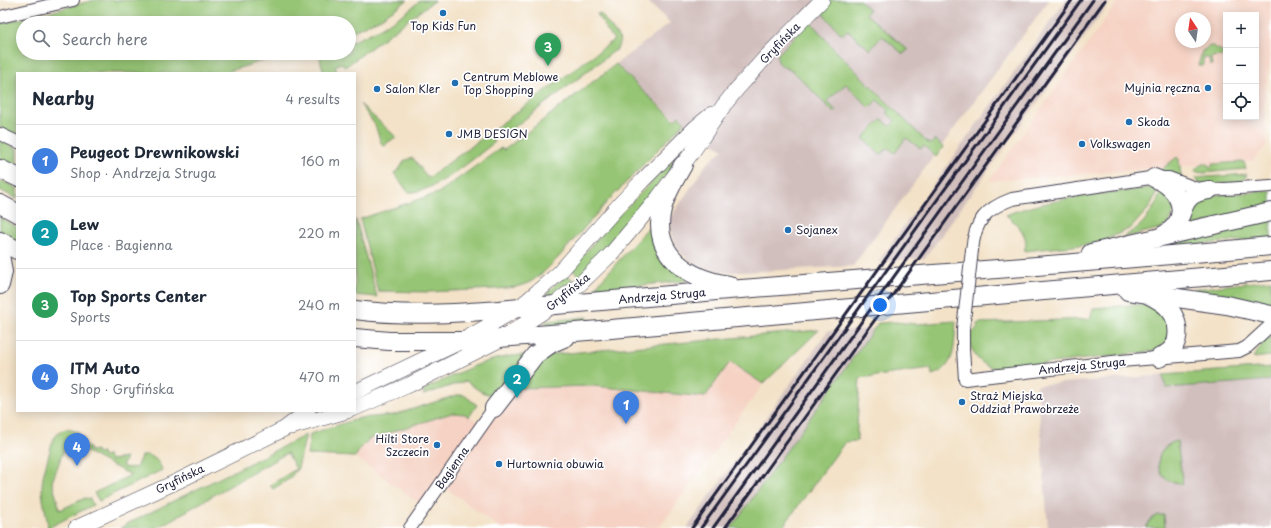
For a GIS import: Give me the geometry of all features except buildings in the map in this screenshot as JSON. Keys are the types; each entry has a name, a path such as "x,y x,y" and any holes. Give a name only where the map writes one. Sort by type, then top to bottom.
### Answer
{"main road":[{"path":"683,165 668,193 661,216 661,232 668,251 681,266 692,274 726,284 754,288"},
{"path":"0,169 16,177"},
{"path":"1154,178 1164,183 1172,190 1179,202 1181,214"},
{"path":"1154,239 1172,230 1179,222 1186,202 1191,196 1197,192 1208,190"},
{"path":"0,204 16,212"},
{"path":"1048,265 1119,246 1271,212"},
{"path":"0,241 16,249"},
{"name":"Andrzeja Struga","path":"356,310 383,313 436,314 517,309 754,288 1178,255 1271,246"},
{"path":"0,254 3,272 0,285"},
{"path":"356,340 462,341 583,332 1271,271"},
{"path":"1090,286 1228,305 1271,315"},
{"path":"1145,293 1160,300 1170,310 1176,320 1176,343 1168,353 1159,358"},
{"path":"494,408 537,353 548,345 562,338 583,332"}],"street":[{"path":"0,18 73,0"},
{"name":"Gryfińska","path":"356,408 409,385 503,338 552,306 581,283 610,254 658,198 683,165 724,105 764,59 822,0"},
{"name":"Gryfińska","path":"356,392 462,341 517,309 559,273 620,204 695,128 724,105"},
{"path":"0,134 16,142"},
{"name":"Andrzeja Struga","path":"1271,186 1208,190 1198,189 1169,178 1154,178 1024,196 996,205 989,210 980,221 974,233 963,329 965,379 1239,351 1247,347 1271,325"},
{"name":"Bagienna","path":"410,528 494,408"},
{"name":"Gryfińska","path":"284,429 307,412"},
{"name":"Gryfińska","path":"76,528 94,524 284,429 344,412"}],"shaded area":[{"path":"650,0 1049,0 853,266 723,272 697,266 684,256 673,240 670,231 670,218 706,165 723,149 675,118 645,93 616,64 670,23 648,2"},
{"path":"1066,0 1111,0 925,258 878,262"},
{"path":"1119,0 1271,0 1271,59 1266,83 1264,109 1267,145 1253,161 989,181"},
{"path":"874,329 731,528 687,528 828,331"},
{"path":"730,362 763,384 659,528 500,528 444,487 429,510 355,457 369,439 452,413 465,414 484,425 512,388 593,386"},
{"path":"1271,367 1271,528 1048,528 1037,385"}],"green space":[{"path":"94,0 408,0 381,18 356,30 356,16 33,16"},
{"path":"420,0 435,0 356,59 356,40 377,30 413,7"},
{"path":"830,0 860,0 869,10 866,14 908,50 903,54 882,36 870,50 847,30 842,35 821,11 821,8"},
{"path":"600,13 619,38 620,43 617,49 500,138 494,129 614,40 597,14"},
{"path":"16,20 16,60 265,60 226,72 16,72 16,136 0,128 0,24"},
{"path":"810,21 833,48 928,143 931,144 935,139 943,147 936,157 924,146 921,149 906,138 895,153 888,148 880,155 863,138 882,119 890,126 895,121 887,113 889,111 877,100 869,108 846,84 827,101 836,111 834,113 794,72 782,66 778,62 778,54"},
{"path":"1213,46 1223,52 1223,56 1211,57 1212,65 1210,65 1209,58 1203,58 1203,66 1198,66 1202,51"},
{"path":"320,60 354,60 345,67 342,63 336,65 336,72 324,72"},
{"path":"616,64 675,120 679,116 685,122 607,202 545,271 532,281 516,287 428,292 378,291 360,219 438,193 501,148 504,150"},
{"path":"360,104 396,137 384,147 381,143 375,125"},
{"path":"488,134 495,142 453,174 429,188 408,192 394,173 400,168 405,160 413,158 428,178"},
{"path":"0,140 16,148 16,167 0,159"},
{"path":"689,144 683,154 609,245 580,276 571,269 612,222"},
{"path":"1177,157 1179,159 1181,178 1162,172 1162,169"},
{"path":"1244,162 1246,169 1204,173 1195,172 1198,167 1204,164 1208,164 1209,168 1212,167 1212,164"},
{"path":"1247,174 1240,182 1206,185 1199,183 1195,178"},
{"path":"0,180 16,188 16,198 0,190"},
{"path":"1150,188 1156,190 1156,194 1149,208 1131,228 1101,242 1093,244 1024,251 1026,240 1024,235 1018,226 1006,215 1040,204"},
{"path":"1163,189 1174,210 1166,227 1118,239 1133,231 1143,223 1154,207"},
{"path":"1271,191 1271,207 1185,228 1186,214 1203,196"},
{"path":"0,218 16,226 16,244 0,235"},
{"path":"1271,219 1271,238 1179,246 1177,243 1177,242"},
{"path":"356,220 377,297 356,295"},
{"path":"655,225 693,280 596,290 598,284 646,230"},
{"path":"566,274 574,281 558,292 547,296 548,292"},
{"path":"1271,280 1271,306 1190,292 1194,289"},
{"path":"1152,304 1166,313 1171,335 1165,345 1155,351 1017,367 995,368 980,361 973,352 969,342 969,336 977,328 978,323 1090,319 1093,308"},
{"path":"588,317 589,322 547,325 545,323 547,321"},
{"path":"956,321 953,354 946,367 940,372 932,375 931,369 860,378 857,441 845,442 782,528 731,528 878,323 895,322 917,324"},
{"path":"819,330 763,384 730,362 705,397 593,386 520,388 546,355"},
{"path":"1271,336 1271,356 1253,358 1263,343"},
{"path":"523,355 530,356 498,394 493,395 485,393 466,381 423,395 425,389 472,367 497,359"},
{"path":"1271,367 1271,380 1166,388 1163,375"},
{"path":"457,395 464,395 477,405 469,417 465,414 452,413 369,439 355,457 307,455 310,434 360,418 394,415"},
{"path":"68,429 78,432 78,434 74,435 75,441 83,441 84,447 89,447 90,451 96,450 97,454 102,453 103,457 108,456 110,460 126,458 122,466 127,468 136,468 141,456 148,455 159,463 162,470 99,501 94,493 131,475 76,446 66,444 52,482 60,510 85,498 90,499 93,505 48,528 42,493 43,475 54,437 59,432"},
{"path":"306,435 298,468 289,479 273,489 270,485 296,469 287,453 157,528 121,528 125,525"},
{"path":"1177,441 1183,485 1167,480 1161,473 1158,461 1166,446"},
{"path":"1158,515 1164,515 1165,528 1146,528 1150,520"}],"railway":[{"path":"692,528 1072,0"},
{"path":"701,528 1081,0"},
{"path":"713,528 1093,0"},
{"path":"725,528 1105,0"}],"place":[{"name":"Top Kids Fun","path":"443,13"},
{"name":"Top Sports Center","path":"548,66"},
{"name":"Centrum Meblowe Top Shopping","path":"455,83"},
{"name":"Myjnia ręczna","path":"1208,88"},
{"name":"Salon Kler","path":"377,89"},
{"name":"Skoda","path":"1129,122"},
{"name":"JMB DESIGN","path":"449,134"},
{"name":"Volkswagen","path":"1082,144"},
{"name":"Sojanex","path":"788,230"},
{"name":"Lew","path":"517,398"},
{"name":"Straż Miejska Oddział Prawobrzeże","path":"962,402"},
{"name":"Peugeot Drewnikowski","path":"626,424"},
{"name":"Hilti Store Szczecin","path":"437,445"},
{"name":"Hurtownia obuwia","path":"499,464"},
{"name":"ITM Auto","path":"77,466"}]}
